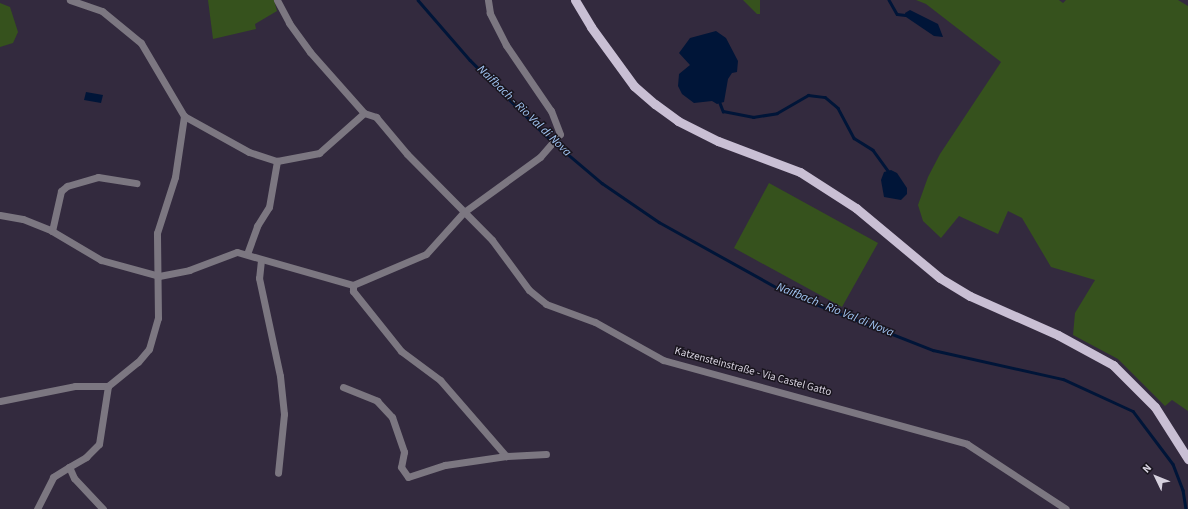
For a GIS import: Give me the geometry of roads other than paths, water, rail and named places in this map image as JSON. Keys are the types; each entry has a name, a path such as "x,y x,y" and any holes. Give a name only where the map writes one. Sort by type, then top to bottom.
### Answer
{"main road":[{"path":"575,0 591,27 634,86 678,120 718,141 800,172 827,188 952,285 970,296 1058,335 1113,365 1155,406 1188,459"}],"street":[{"path":"70,0 102,11 141,42 184,116 249,152 277,161 319,153 364,113"},
{"name":"Katzensteinstraße - Via Castel Gatto","path":"277,0 288,23 310,52 364,113 376,117 492,240 529,290 546,304 596,322 663,360 967,444 1066,509"},
{"path":"0,215 23,219 52,231 101,260 158,276 189,270 237,252 353,285 426,254 464,212 550,148 556,141 561,129 506,45 490,13 488,0"},
{"path":"0,401 75,386 108,386 138,362 149,349 158,318 157,233 175,177 184,116"},
{"path":"247,254 257,226 269,207 277,161"},
{"path":"52,231 61,191 67,186 98,177 137,183"},
{"path":"261,260 258,278 280,376 284,414 278,473"},
{"path":"353,285 353,291 401,351 440,380 506,456"},
{"path":"37,509 53,477 86,457 99,444 108,386"},
{"path":"343,387 377,401 392,417 404,452 402,466 408,477 445,465 506,456 546,454"},
{"path":"69,467 74,478 103,509"}],"water":[{"path":"910,10 938,24 943,37 934,36 906,17 905,13"},
{"path":"716,31 726,38 738,61 737,72 732,73 728,79 724,102 717,104 712,101 694,103 682,94 678,86 679,74 690,65 679,53 690,38"},
{"path":"86,92 103,95 101,103 84,100"},
{"path":"891,170 897,173 907,188 907,194 901,200 884,197 881,180 884,172"}],"waterway":[{"name":"Naifbach - Rio Val di Nova","path":"418,0 470,60 544,134 602,183 659,222 783,291 933,350 1063,379 1133,411 1173,464 1183,490 1186,509"},
{"path":"889,0 897,14 905,15"},
{"path":"720,103 723,111 753,117 777,113 808,95 825,97 838,108 854,138 873,150 888,171"}]}
